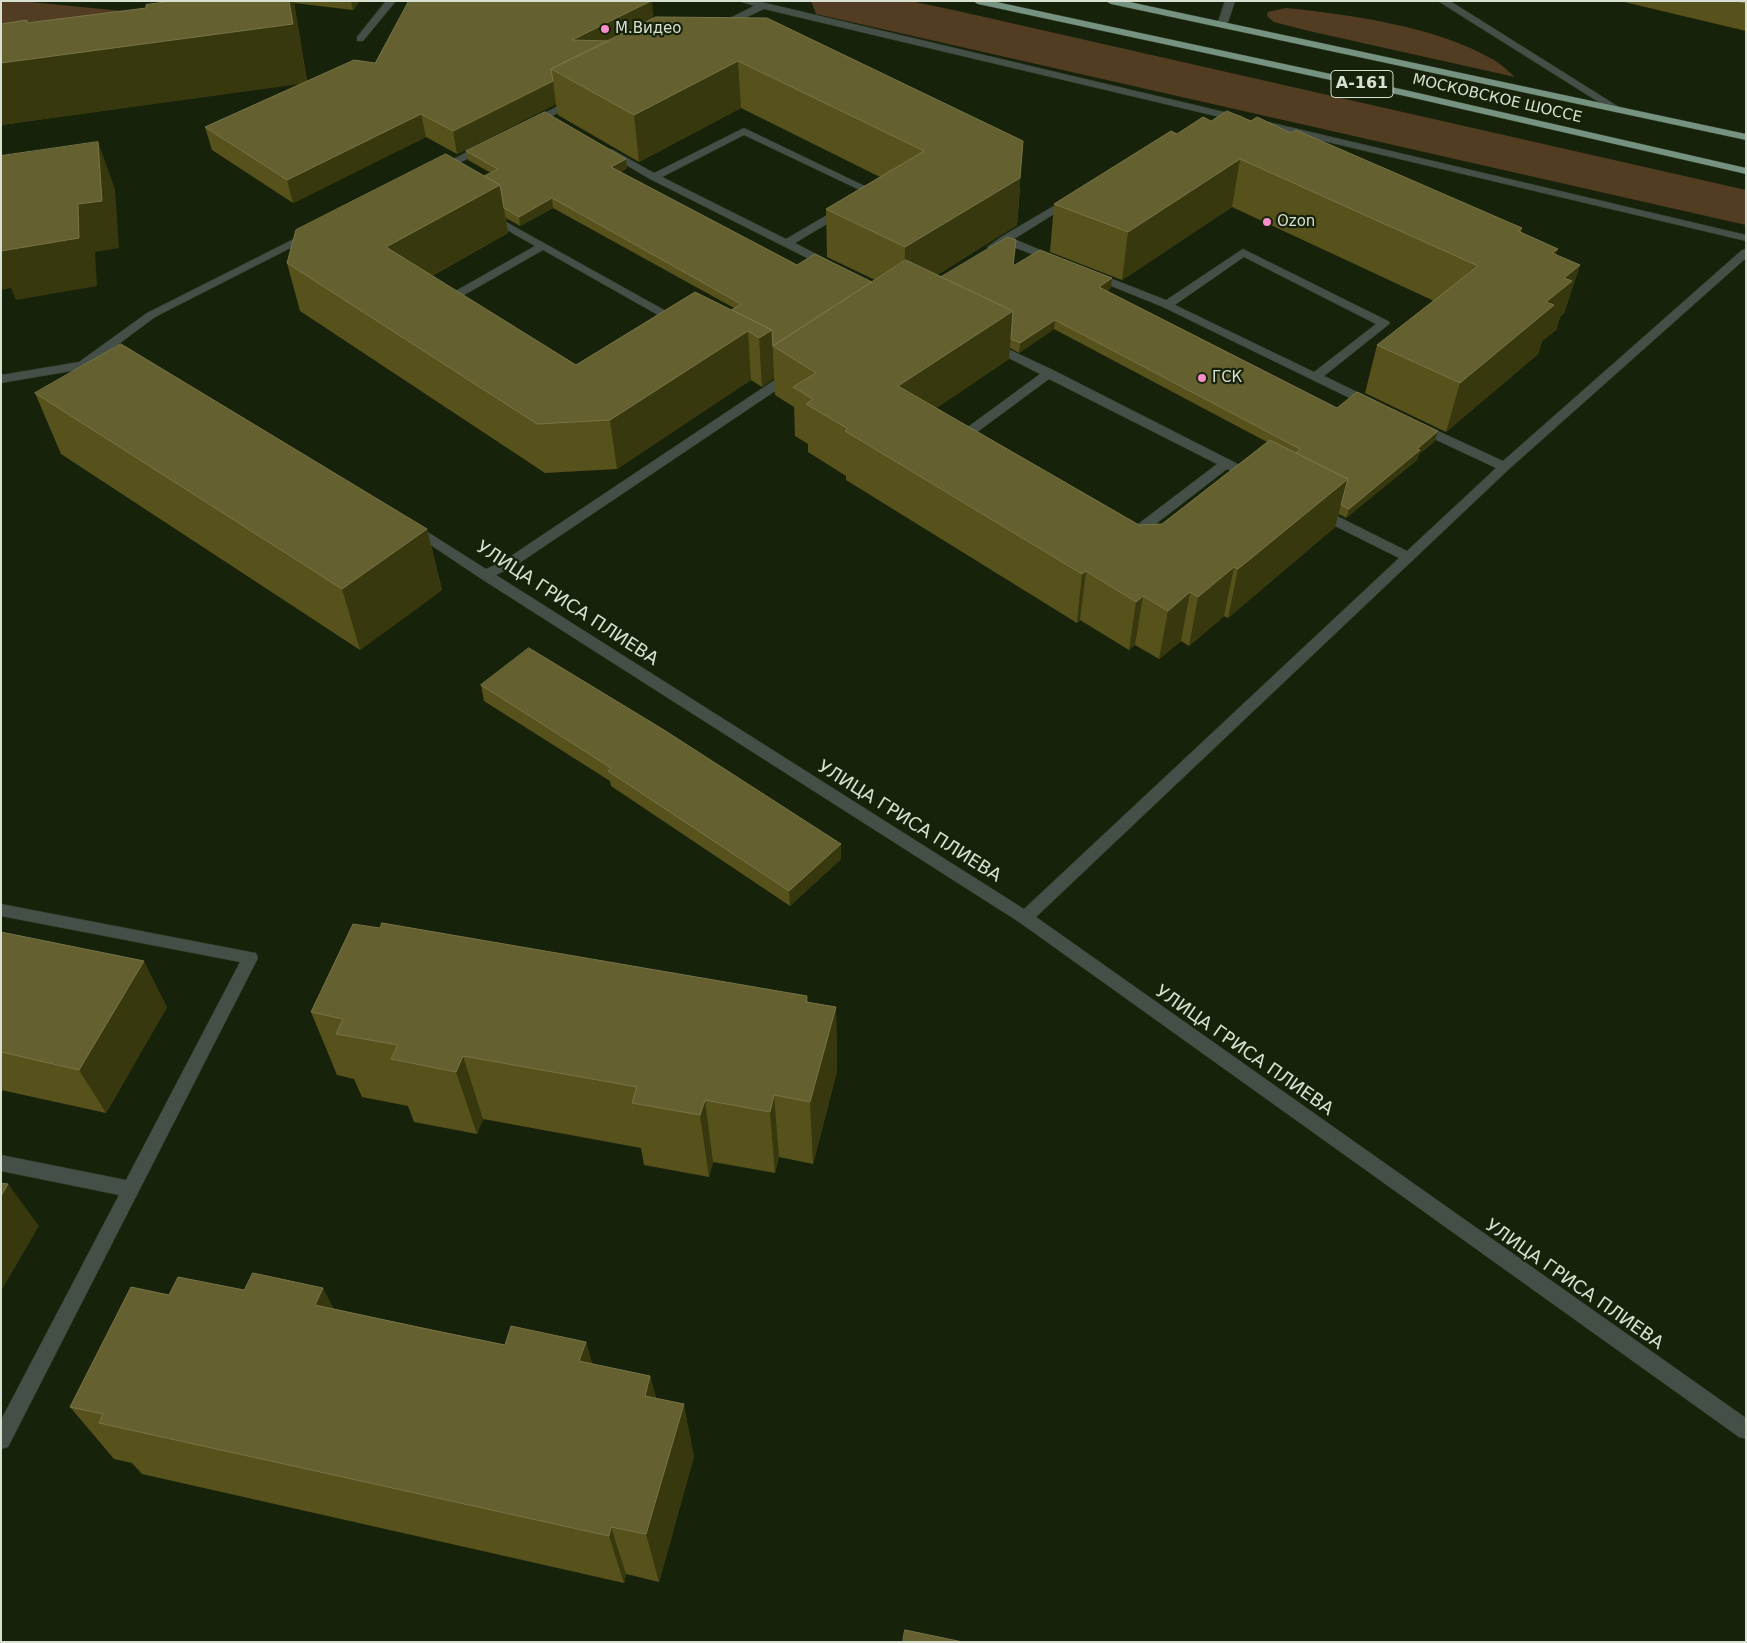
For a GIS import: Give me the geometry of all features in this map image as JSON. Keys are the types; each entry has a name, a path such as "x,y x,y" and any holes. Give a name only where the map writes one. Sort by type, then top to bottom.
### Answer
{"highway":[{"name":"МОСКОВСКОЕ ШОССЕ","path":"978,1 1405,93 1746,171"},
{"name":"МОСКОВСКОЕ ШОССЕ","path":"1111,1 1746,137"}],"street":[{"path":"360,39 391,1"},
{"path":"744,1 1746,238"},
{"path":"1222,26 1230,1"},
{"path":"1442,1 1617,109"},
{"path":"710,32 762,6"},
{"path":"520,128 550,117 589,93"},
{"path":"1197,122 1213,112"},
{"path":"654,177 744,131 872,192 786,244"},
{"path":"431,173 493,142"},
{"path":"596,144 654,177 837,269"},
{"path":"980,255 1080,194"},
{"path":"483,212 544,246 668,322 690,328"},
{"path":"83,365 151,315 318,231"},
{"path":"1005,239 1068,265"},
{"path":"466,310 449,299 544,246"},
{"path":"1167,305 1243,252 1384,323 1315,377"},
{"path":"1025,918 1504,467 1746,252"},
{"path":"1086,272 1167,305 1387,412"},
{"path":"981,340 1260,481"},
{"path":"1,379 83,365 120,364"},
{"path":"485,575 510,563 782,375 803,367"},
{"path":"959,451 950,446 1049,373"},
{"path":"1405,420 1504,467"},
{"path":"1114,538 1123,543 1226,463"},
{"path":"1312,508 1408,557"},
{"name":"УЛИЦА ГРИСА ПЛИЕВА","path":"402,522 1025,918 1746,1430"},
{"path":"1,910 250,958 1,1440"},
{"path":"1,1163 130,1189"}],"shaded area":[{"path":"1,1 20,1 184,17 1,57"},
{"path":"811,1 910,1 1746,190 1746,225 816,14"},
{"path":"1286,8 1338,14 1420,30 1471,48 1497,62 1515,77 1309,31 1274,22 1267,16 1268,12"}],"building":[{"path":"172,1 289,1 293,24 1,63 1,24 27,20 27,23 146,8 146,5"},
{"path":"409,1 651,1 572,40 609,41 551,69 553,81 453,131 421,114 287,180 205,127 354,60 375,63"},
{"path":"656,17 767,18 1023,141 1020,178 905,247 826,209 924,151 738,61 634,115 551,69"},
{"path":"1227,111 1251,121 1257,117 1291,133 1296,130 1522,228 1518,231 1558,249 1552,253 1580,265 1564,278 1572,281 1546,302 1554,305 1460,383 1377,345 1478,266 1240,159 1128,232 1054,204 1171,131 1177,134 1203,117 1211,121"},
{"path":"545,112 626,159 611,167 797,265 815,254 872,282 773,346 772,330 732,310 741,304 552,198 519,217 504,208 500,185 484,176 498,169 466,151"},
{"path":"98,142 102,201 78,204 79,238 1,251 1,156"},
{"path":"446,154 500,185 386,247 576,365 695,292 772,330 759,338 748,331 610,420 537,424 287,263 296,230"},
{"name":"ГСК","path":"1008,237 1016,240 1013,266 1040,250 1112,278 1099,287 1337,408 1357,392 1438,431 1417,449 1420,450 1349,509 1341,505 1348,479 1296,453 1300,449 1055,320 1020,343 1011,339 1013,311 941,277"},
{"path":"906,260 1013,311 898,386 1139,525 1162,524 1270,440 1348,479 1238,569 1234,567 1198,597 1190,592 1168,611 1143,596 1136,602 1086,571 1082,574 845,431 848,429 806,404 813,399 793,387 816,373 773,346"},
{"path":"121,344 427,529 342,589 35,393"},
{"path":"529,648 664,730 841,844 789,891 608,771 611,768 481,685"},
{"path":"382,923 807,996 806,1002 836,1007 810,1102 774,1095 770,1112 705,1100 700,1115 632,1103 637,1087 463,1056 456,1072 391,1059 398,1045 336,1034 343,1019 311,1012 353,924 380,928"},
{"path":"1,932 144,961 79,1070 1,1052"},
{"path":"1,1183 8,1184 1,1196"},
{"path":"253,1273 323,1288 315,1305 422,1328 505,1345 511,1326 586,1342 579,1361 650,1376 645,1396 684,1404 646,1534 611,1527 609,1536 99,1423 103,1414 70,1407 131,1287 169,1295 178,1277 244,1290"},
{"path":"905,1630 963,1642 903,1642"}],"place":[{"name":"М.Видео","path":"605,29"},
{"name":"Ozon","path":"1267,222"},
{"name":"ГСК","path":"1202,378"}]}
